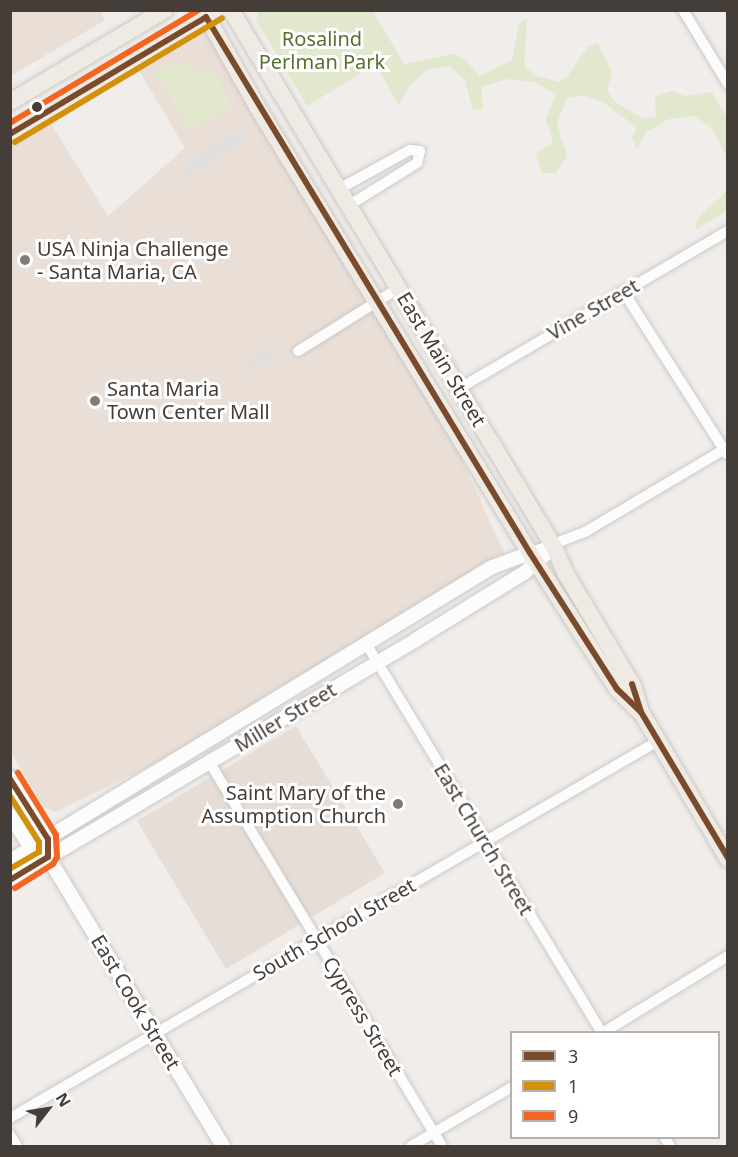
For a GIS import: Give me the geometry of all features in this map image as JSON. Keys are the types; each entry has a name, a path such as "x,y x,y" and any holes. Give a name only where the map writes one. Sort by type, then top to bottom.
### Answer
{"main road":[{"path":"10,102 165,10"},
{"name":"East Main Street","path":"231,10 554,547 566,574 633,686 641,712 728,859"},
{"path":"10,134 208,13"},
{"name":"East Main Street","path":"208,13 377,302 534,557 617,689 641,712"}],"street":[{"path":"682,10 728,84"},
{"path":"339,189 410,150 420,152 417,164 348,206"},
{"name":"Vine Street","path":"460,388 728,231"},
{"path":"298,351 399,288"},
{"path":"554,547 632,506 726,450 623,291"},
{"name":"Miller Street","path":"10,880 377,662 534,557 554,547"},
{"name":"Miller Street","path":"10,861 492,567 534,557"},
{"name":"East Church Street","path":"367,645 602,1031"},
{"name":"South School Street","path":"10,1118 658,741"},
{"name":"Cypress Street","path":"210,763 442,1146"},
{"path":"10,778 48,839 48,857 32,849 10,815"},
{"name":"East Cook Street","path":"48,857 224,1146"},
{"path":"605,1031 728,956"},
{"path":"411,1146 510,1088"},
{"path":"10,1136 17,1146"}],"shaded area":[{"path":"10,11 100,11 105,20 11,76"},
{"path":"204,21 437,404 505,555 182,750 56,812 43,807 11,752 10,143 47,117 108,216 185,148 134,62"},
{"path":"244,128 250,138 164,192 192,157 225,135"},
{"path":"271,346 276,355 250,371 245,362"},
{"path":"296,726 385,873 226,969 137,821"}],"green space":[{"name":"Rosalind Perlman Park","path":"259,10 373,11 404,64 454,54 466,60 479,76 512,60 519,22 527,19 524,66 536,76 559,82 567,77 589,45 598,44 612,73 607,91 614,101 642,118 656,117 655,97 664,93 672,91 685,96 712,92 727,118 727,157 712,128 694,116 669,119 646,132 637,148 632,138 637,127 601,101 582,95 567,98 557,123 567,156 556,173 542,173 536,154 553,143 546,119 556,94 534,82 508,79 481,87 483,109 473,110 465,80 450,66 427,70 409,86 399,106 376,64 307,106 256,20"},
{"path":"178,64 190,66 195,74 215,70 230,107 190,130 154,70"},
{"path":"727,191 727,210 695,230 698,218"}],"transit line":[{"name":"9","path":"10,123 199,10"},
{"name":"3","path":"10,134 206,17 530,553 617,689 641,712"},
{"name":"1","path":"15,142 222,18"},
{"name":"3","path":"632,684 641,712 728,858"},
{"name":"9","path":"15,888 53,864 57,857 56,835 18,773"},
{"name":"3","path":"10,779 48,839 48,857 10,880"},
{"name":"1","path":"10,796 39,842 39,852 10,869"}],"place":[{"name":"USA Ninja Challenge - Santa Maria, CA","path":"25,260"},
{"name":"Santa Maria Town Center Mall","path":"95,401"},
{"name":"Saint Mary of the Assumption Church","path":"398,804"}]}
